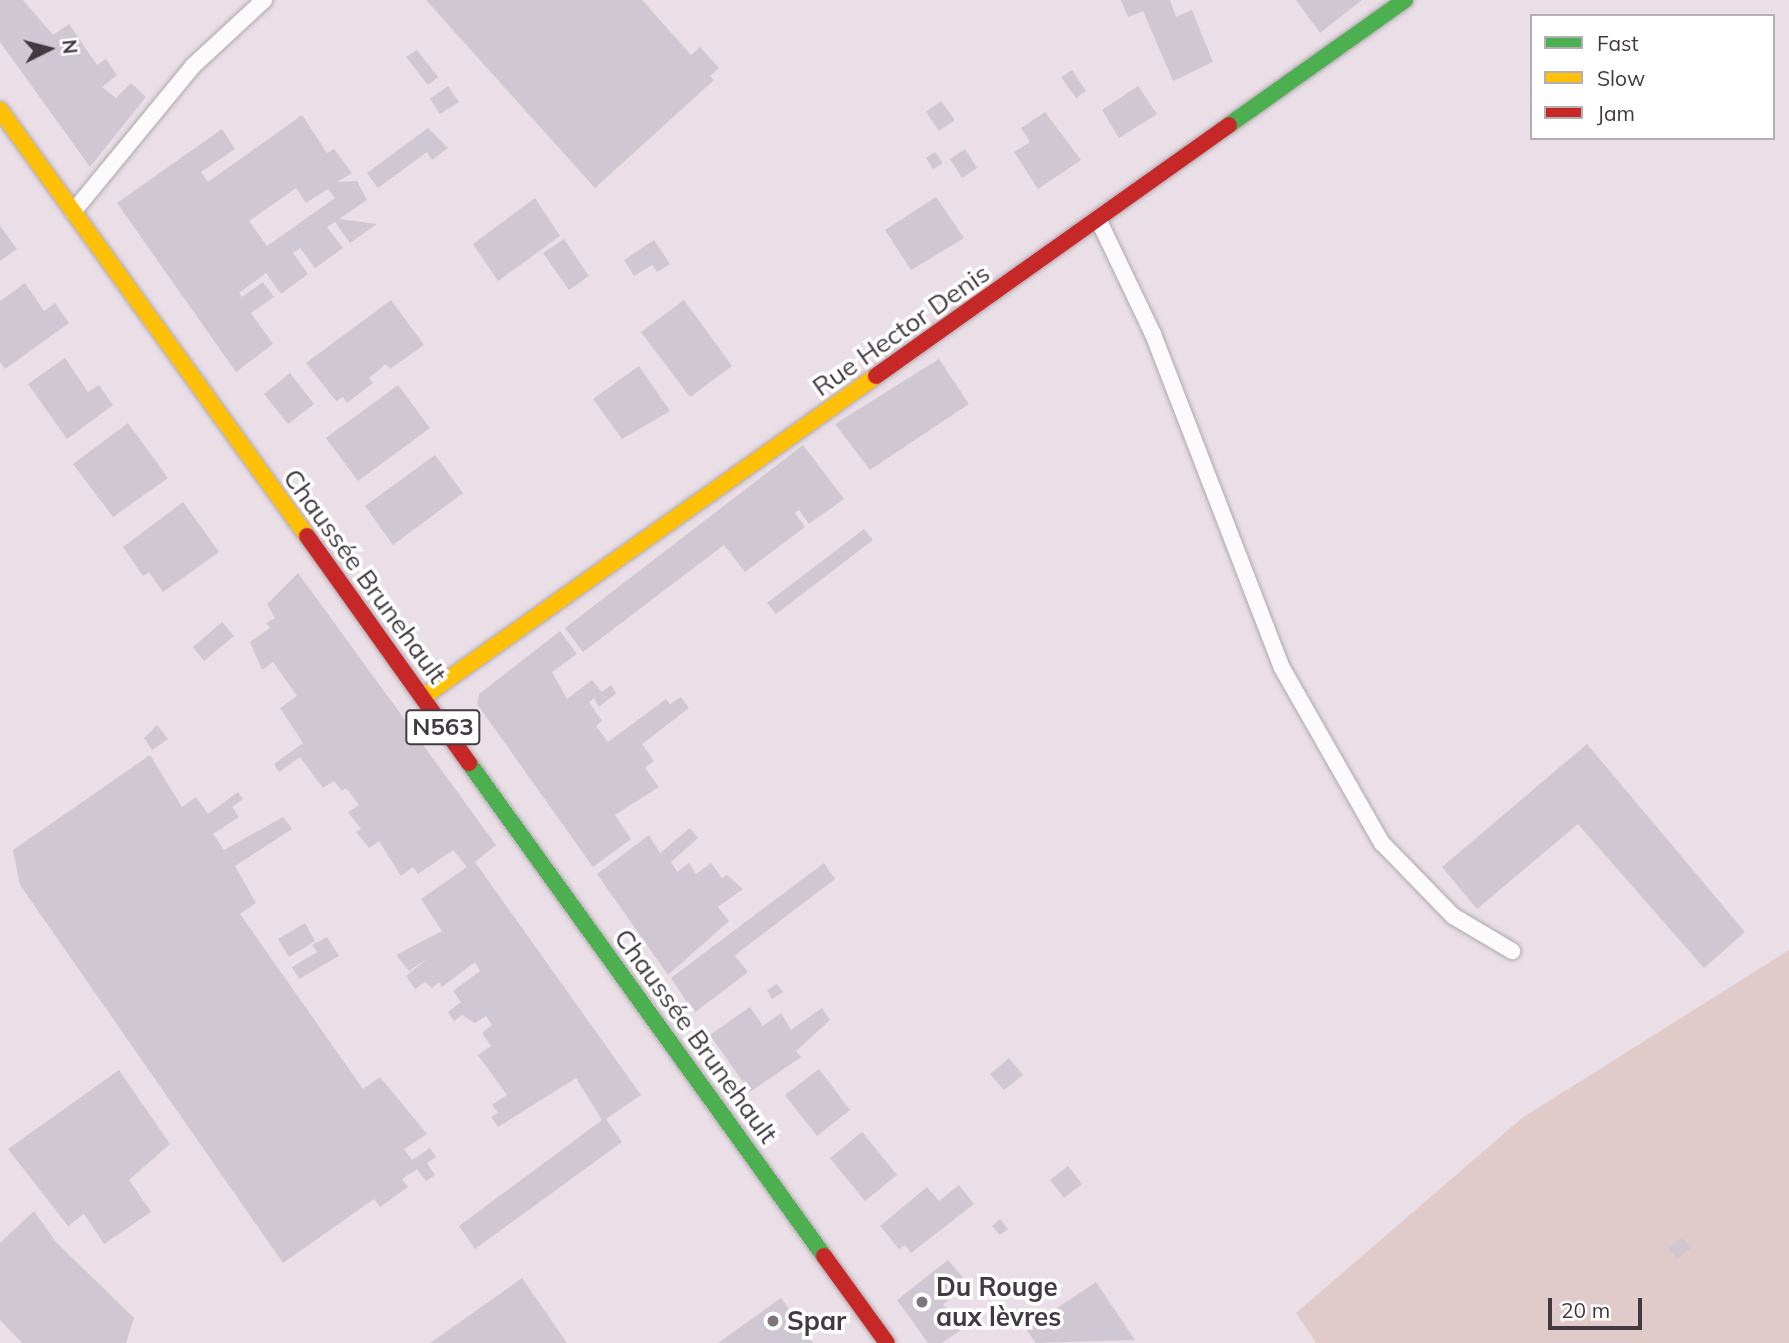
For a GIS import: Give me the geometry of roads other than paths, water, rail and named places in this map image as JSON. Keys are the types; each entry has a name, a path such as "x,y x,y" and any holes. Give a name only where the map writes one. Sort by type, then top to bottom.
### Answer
{"main road":[{"name":"Rue Hector Denis","path":"422,697 1099,221 1405,0"},
{"name":"Chaussée Brunehault","path":"0,110 887,1343"}],"lane":[{"path":"73,212 194,66 264,0"},
{"path":"1099,221 1153,334 1282,668 1382,843 1453,916 1512,951"}],"place":[{"name":"Du Rouge aux lèvres","path":"922,1302"},
{"name":"Spar","path":"773,1321"}]}
